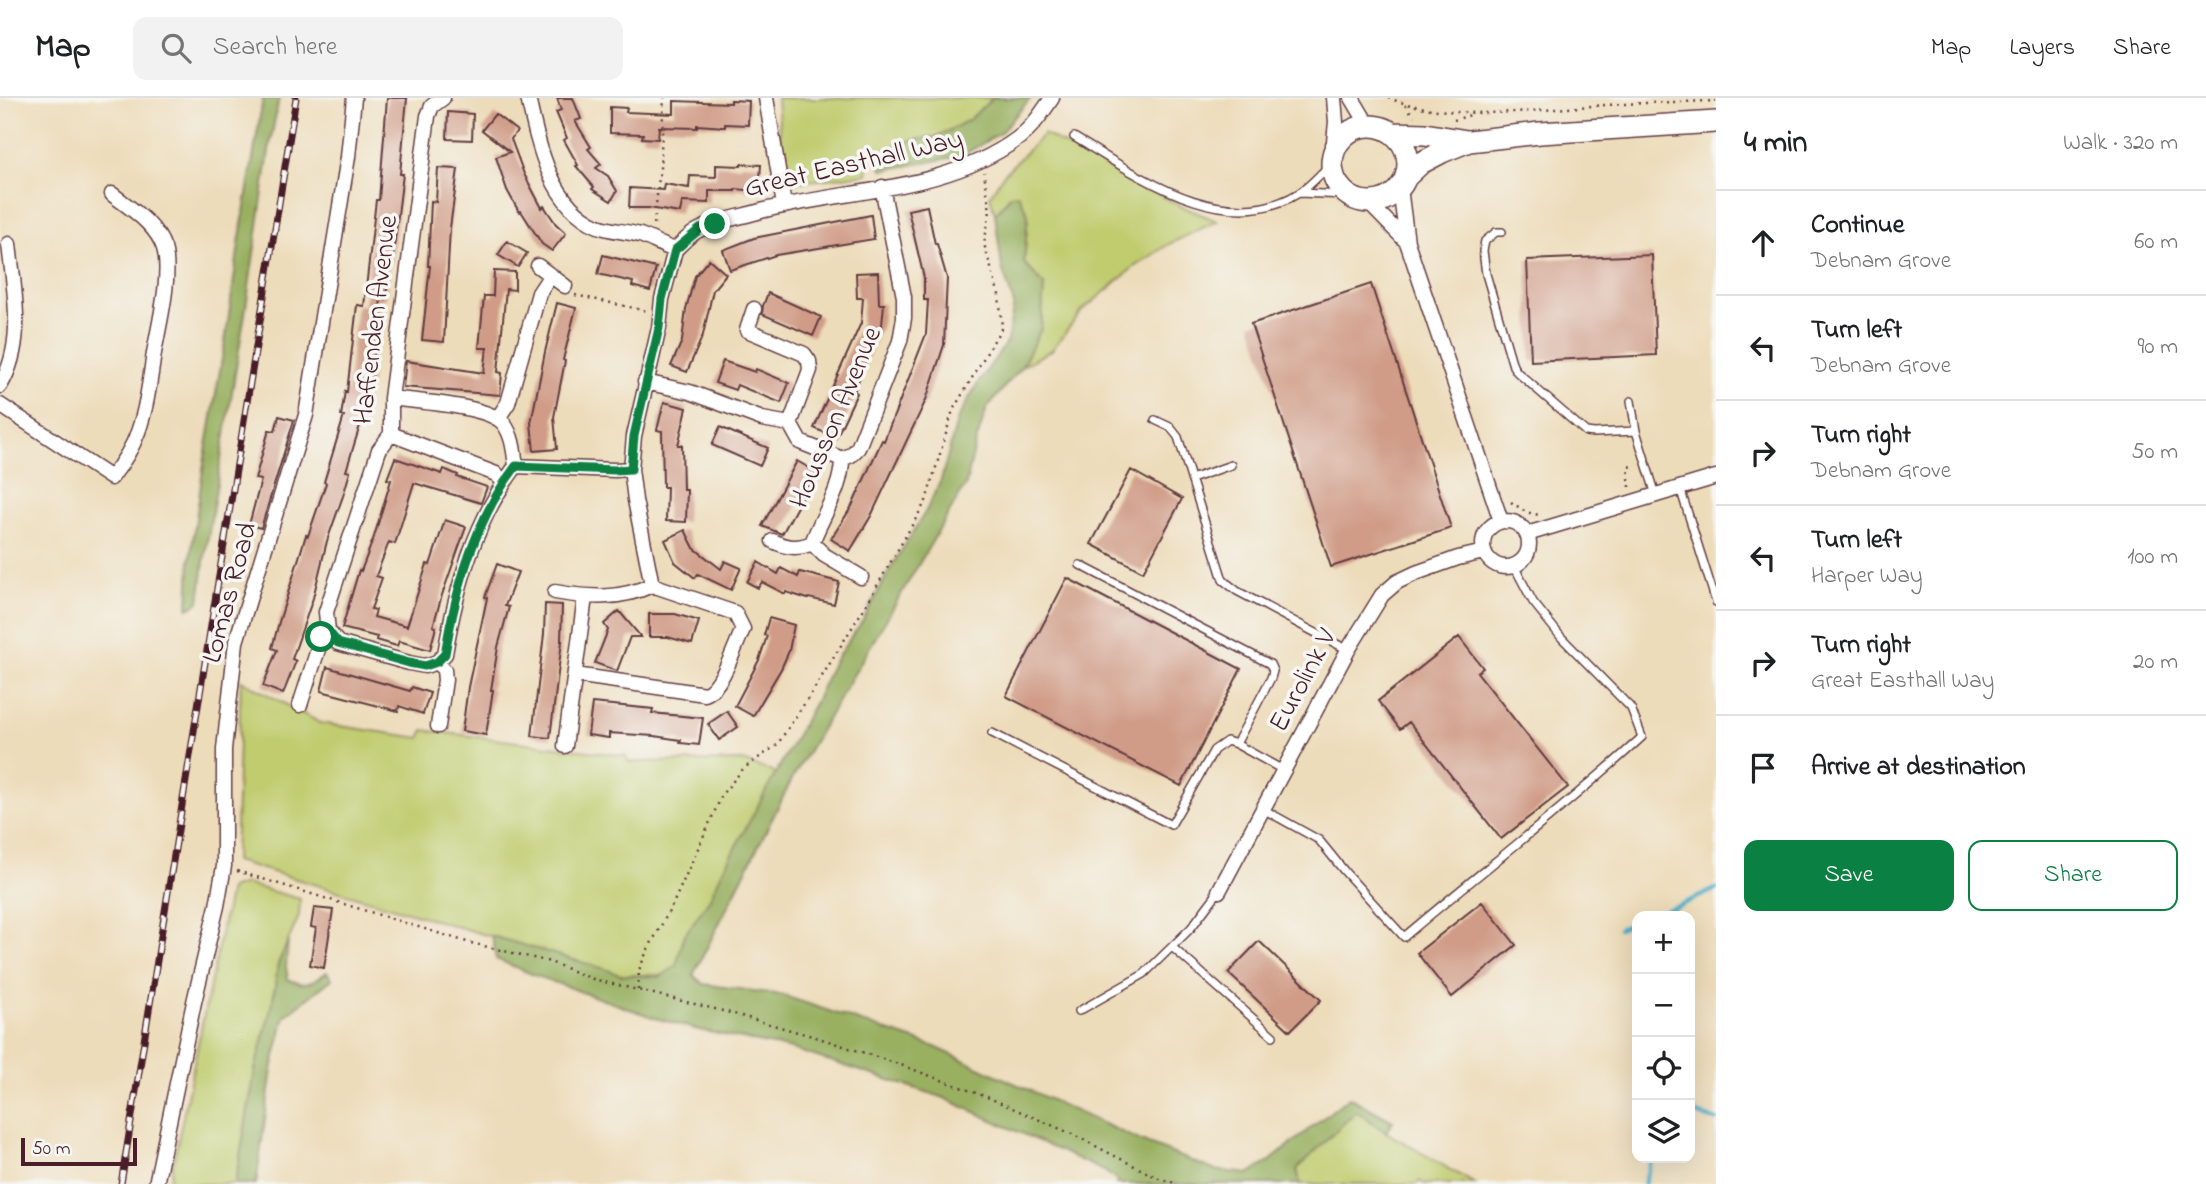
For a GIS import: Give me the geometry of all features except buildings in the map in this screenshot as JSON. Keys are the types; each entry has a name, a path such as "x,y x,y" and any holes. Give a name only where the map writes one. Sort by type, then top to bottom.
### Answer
{"street":[{"name":"Lomas Road","path":"156,1184 224,866 224,749 236,642 306,415 344,184 354,98"},
{"name":"Haffenden Avenue","path":"300,705 321,637 328,631 326,612 379,450 391,434 391,398 428,116 432,106 441,98"},
{"path":"528,98 543,155 560,193 573,210 600,227 643,236 675,250 662,299 659,328 634,436 631,469 652,585"},
{"path":"766,98 784,205"},
{"name":"Great Easthall Way","path":"675,250 700,229 784,205 928,179 979,162 1018,138 1036,122 1052,98"},
{"path":"1334,98 1336,122 1333,176 1338,187 1357,201 1369,203 1392,196 1422,163 1469,141"},
{"path":"1352,98 1368,125"},
{"path":"1393,133 1424,134 1469,141 1540,133 1716,122"},
{"path":"1332,158 1338,142 1346,133 1368,125 1393,133 1407,153 1408,165 1403,182 1407,242 1502,521"},
{"name":"Housson Avenue","path":"773,541 786,547 804,547 812,543 840,484 842,459 851,455 858,447 900,341 904,296 882,187"},
{"path":"0,405 111,478 124,462 138,432 146,400 160,322 166,266 164,248 157,234 147,222 112,194"},
{"path":"1369,203 1407,242"},
{"path":"0,386 12,360 18,320 9,244"},
{"path":"538,265 565,286"},
{"path":"498,418 508,403 539,293 551,275"},
{"path":"754,309 747,330 804,354 809,361 810,370 790,424 800,442 842,459"},
{"path":"645,382 691,392 762,419 790,424"},
{"path":"328,631 338,643 350,647 425,666 437,662 445,654 463,570 485,518 504,482 516,466 512,439 506,426 498,418 477,410 391,398"},
{"path":"391,434 496,474 504,482"},
{"path":"516,466 631,469"},
{"path":"1527,534 1716,477"},
{"path":"1502,521 1517,523 1527,534 1529,549 1521,562 1514,566 1500,567 1493,564 1484,552 1482,544 1487,529 1502,521"},
{"name":"Housson Avenue","path":"812,543 824,555 860,577"},
{"name":"Eurolink V","path":"1219,891 1348,650 1382,595 1397,582 1448,562 1484,552"},
{"path":"555,592 606,598 639,591 652,585 735,613 744,629 712,691 695,693 575,676"},
{"path":"565,746 584,597"},
{"path":"437,662 444,670 438,726"}],"lane":[{"path":"1074,137 1138,175 1200,204 1231,210 1265,207 1299,193 1332,158"},
{"path":"1299,193 1346,195"},
{"path":"1502,232 1496,232 1485,241 1484,260 1513,366 1517,372 1587,432 1636,431"},
{"path":"1631,401 1636,431 1656,496"},
{"path":"1155,420 1176,432 1221,573 1228,585 1348,650"},
{"path":"1191,479 1231,465"},
{"path":"1680,488 1716,602"},
{"path":"1080,565 1270,664 1273,671 1271,678 1236,744"},
{"path":"1263,809 1319,840 1404,937 1588,787 1642,737 1631,708 1562,637 1533,602 1514,566"},
{"path":"992,733 1171,825 1214,750 1227,741 1283,771"},
{"path":"1079,1011 1144,974 1191,928 1219,891"},
{"path":"1172,947 1273,1036"}],"path":[{"path":"656,230 648,227 654,225 664,98"},
{"path":"1388,98 1421,109 1490,114 1619,104 1716,101"},
{"path":"638,990 639,970 647,951 671,906 723,793 744,768 777,745 817,686 866,605 926,500 953,410 1002,327 999,295 984,244 990,211 984,172"},
{"path":"565,286 570,294 660,314"},
{"path":"224,866 467,942 550,962 593,979 819,1038 901,1065 988,1097 1072,1134 1156,1177 1177,1184"}],"green space":[{"path":"263,98 279,98 199,602 188,608 190,561 204,463"},
{"path":"777,98 993,98 969,120 939,136 904,142 876,159 870,155 867,174 784,184"},
{"path":"993,98 1031,98 1000,133 961,156 883,170 876,159 904,142 939,136 969,120"},
{"path":"1044,134 1181,206 1217,221 1169,244 1134,267 1082,311 1052,350 1022,366 1041,329 1044,285 1024,263 1028,214 1011,195 995,214 990,196 1003,175"},
{"path":"1018,194 1028,214 1024,263 1044,285 1041,329 1022,366 987,408 966,484 792,779 693,975 703,984 782,995 935,1047 1141,1141 1214,1170 1248,1174 1269,1162 1349,1097 1393,1121 1386,1132 1356,1111 1297,1169 1300,1184 1116,1184 1118,1181 1104,1171 942,1097 792,1049 655,1018 496,959 492,936 621,975 660,977 676,966 684,936 709,900 833,663 863,620 890,569 926,511 941,480 958,418 1007,341 1014,304 1002,268 995,214 1011,195"},
{"path":"241,680 320,723 420,738 424,730 626,756 628,762 743,761 792,779 693,975 621,975 235,861"},
{"path":"245,884 300,899 299,916 278,964 273,1001 256,1066 235,1184 169,1184 230,889"},
{"path":"288,942 288,979 309,983 327,972 332,979 285,1016 272,1069 256,1184 235,1184 256,1066 273,1001 278,964"},
{"path":"1356,1111 1386,1132 1475,1184 1424,1184 1420,1181 1418,1184 1300,1184 1297,1169"}],"waterway":[{"path":"1664,911 1716,889"},
{"path":"1619,929 1632,923"},
{"path":"1695,1114 1716,1120"},
{"path":"1644,1184 1650,1163"}],"railway":[{"path":"121,1184 296,98"}],"route":[{"path":"321,637 328,631 338,643 409,663 425,666 437,662 445,654 463,570 485,518 504,482 516,466 631,469 634,436 659,328 662,299 675,250 700,229 715,224"}]}
